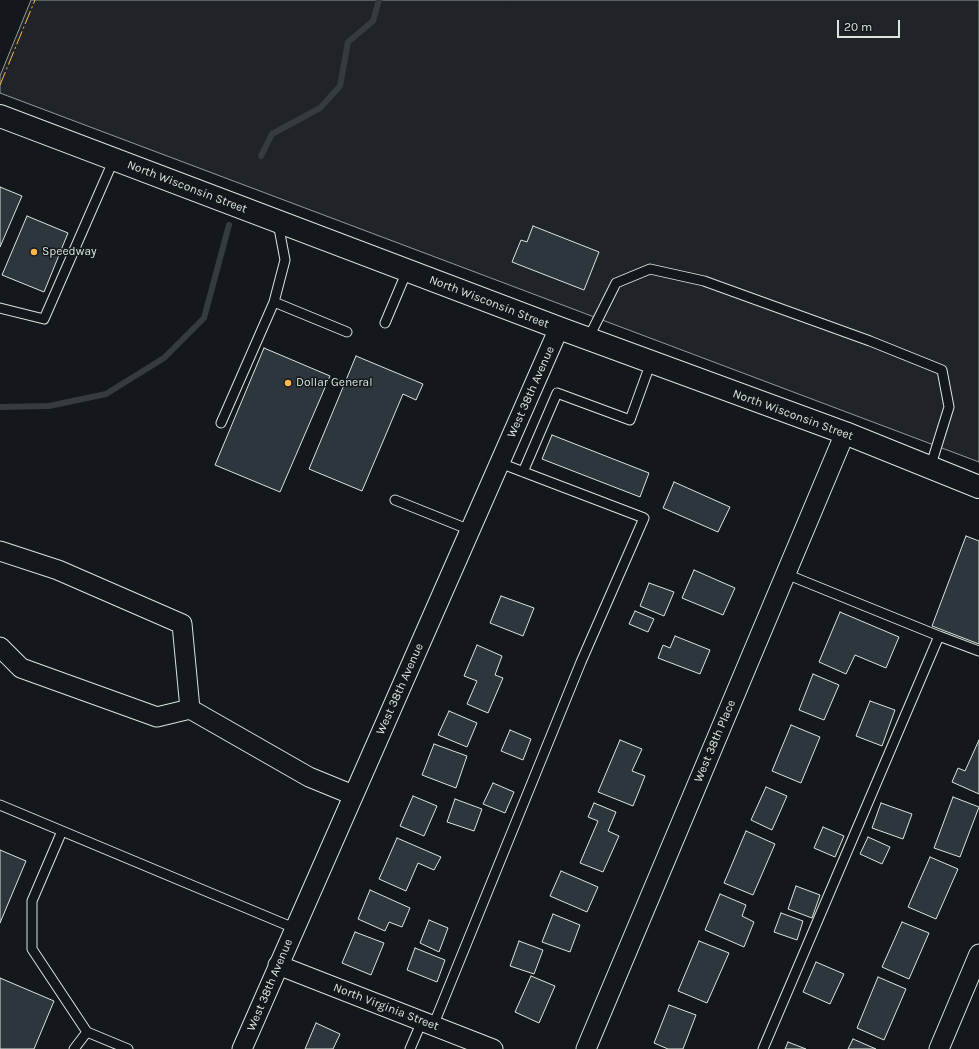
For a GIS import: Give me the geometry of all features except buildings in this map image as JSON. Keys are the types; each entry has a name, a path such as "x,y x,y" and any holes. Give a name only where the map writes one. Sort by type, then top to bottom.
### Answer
{"street":[{"name":"North Wisconsin Street","path":"0,116 588,339 845,433 979,488"},
{"name":"West 38th Avenue","path":"242,1049 559,328"},
{"name":"West 38th Place","path":"586,1049 845,433"},
{"path":"0,551 58,570 182,624 190,709"},
{"path":"0,647 21,668 157,717 190,709 309,777 353,795"},
{"path":"939,1049 979,954"},
{"name":"North Virginia Street","path":"278,965 493,1049"}],"lane":[{"path":"0,308 44,319 114,159"},
{"path":"221,424 274,302 285,260 278,222"},
{"path":"588,339 616,283 650,269 704,281 870,341 942,370 949,407 930,468"},
{"path":"385,323 407,271"},
{"path":"274,302 347,332"},
{"path":"523,472 557,393 630,420 651,362"},
{"path":"410,1049 428,1023 644,518 500,463"},
{"path":"395,500 470,530"},
{"path":"786,574 979,651"},
{"path":"762,1049 939,636"},
{"path":"0,805 294,928"},
{"path":"62,831 32,901 32,949 87,1032 128,1049"},
{"path":"74,1049 87,1032"}],"shaded area":[{"path":"31,0 979,0 979,462 0,93 0,76"}],"waterway":[{"path":"261,156 272,134 320,108 340,86 348,42 373,21 379,0"},
{"path":"0,407 49,406 106,394 164,358 204,318 229,225"}],"power":[{"path":"0,85 35,0"}],"place":[{"name":"Speedway","path":"34,252"},
{"name":"Dollar General","path":"288,383"}]}
